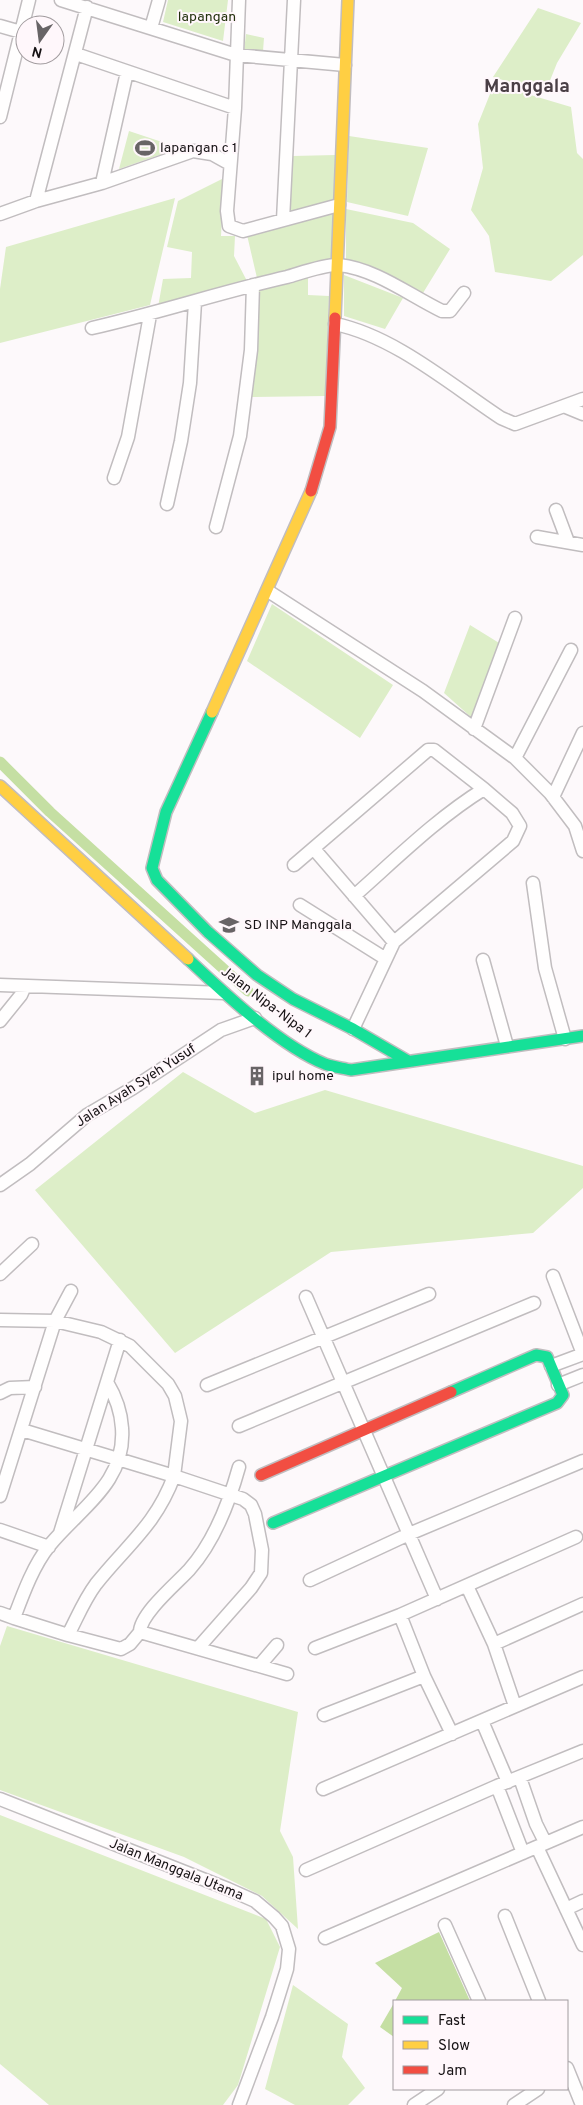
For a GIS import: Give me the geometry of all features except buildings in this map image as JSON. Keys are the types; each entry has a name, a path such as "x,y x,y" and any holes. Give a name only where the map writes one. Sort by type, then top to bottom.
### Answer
{"street":[{"path":"25,15 28,0"},
{"path":"61,0 236,55 346,65"},
{"path":"151,28 159,0"},
{"path":"239,0 235,108 227,211 229,226 243,231 339,204"},
{"path":"283,220 294,0"},
{"path":"348,0 330,427 325,451 316,479 268,591 166,812 152,868 157,880 169,893 257,975 293,999 353,1029 408,1061"},
{"path":"36,201 88,7"},
{"path":"0,26 15,30"},
{"path":"76,54 235,108"},
{"path":"0,117 15,56"},
{"path":"102,183 127,72"},
{"path":"0,214 36,201 102,183 192,151 212,154 230,164"},
{"path":"92,328 150,315 253,285 337,265 359,269 378,277 442,311 450,311 464,293"},
{"path":"216,528 240,436 251,350 253,285"},
{"path":"167,504 181,441 190,383 195,302"},
{"path":"114,478 128,437 150,315"},
{"path":"335,324 351,327 377,339 518,425 583,399"},
{"path":"566,407 583,414"},
{"path":"556,510 568,542"},
{"path":"538,537 583,545"},
{"path":"268,591 423,691 515,758 553,798 575,826 582,844"},
{"path":"474,729 515,618"},
{"path":"515,758 571,650"},
{"path":"553,798 583,733"},
{"path":"294,865 428,750 434,750 484,789 512,813 520,826 513,841 394,942 353,1029"},
{"name":"Jalan Nipa-Nipa 1","path":"0,786 224,993 289,1042 325,1064 363,1069 583,1036"},
{"path":"354,896 429,830 462,803 484,789"},
{"path":"314,849 394,942"},
{"path":"533,883 545,968 564,1039"},
{"path":"300,905 386,959"},
{"path":"483,960 508,1046"},
{"path":"0,985 224,993"},
{"path":"0,1021 21,995 25,986"},
{"name":"Jalan Ayah Syeh Yusuf","path":"0,1185 30,1164 87,1115 133,1088 221,1030 255,1018"},
{"path":"0,1274 32,1244"},
{"path":"551,1366 583,1354 553,1276"},
{"path":"0,1496 4,1463 22,1430 55,1321 71,1291"},
{"path":"207,1385 429,1294"},
{"path":"306,1296 437,1599"},
{"path":"239,1426 534,1303"},
{"path":"0,1320 55,1321 88,1328 120,1340 130,1346 168,1384 175,1396 181,1421 174,1476 167,1496 141,1535 92,1589 68,1635"},
{"path":"59,1534 120,1340"},
{"path":"261,1474 536,1355 547,1357 563,1395 557,1403 273,1523"},
{"path":"558,1385 583,1375"},
{"path":"14,1618 39,1561 59,1534 113,1476 120,1459 123,1434 118,1400 107,1382"},
{"path":"0,1393 10,1388 35,1387"},
{"path":"22,1430 174,1476 247,1501 253,1509 261,1542 263,1566 251,1588 198,1648"},
{"path":"310,1580 409,1534 583,1461"},
{"path":"0,1614 121,1650 130,1644 140,1632 141,1624 151,1610 202,1554 231,1495 239,1467"},
{"path":"0,1530 49,1547"},
{"path":"315,1648 400,1615 576,1537"},
{"path":"467,1586 494,1644 514,1706"},
{"path":"494,1644 583,1604"},
{"path":"400,1615 424,1676 452,1734"},
{"path":"140,1632 287,1674"},
{"path":"259,1666 277,1645"},
{"path":"324,1715 424,1676"},
{"path":"323,1790 583,1677"},
{"path":"482,1721 508,1782 524,1853"},
{"path":"306,1870 583,1751"},
{"path":"508,1782 536,1824 541,1845 566,1909 583,1945"},
{"name":"Jalan Manggala Utama","path":"0,1799 237,1893 254,1901 282,1926 289,1949 286,1969 272,2017 239,2105"},
{"path":"325,1938 583,1827"},
{"path":"566,1909 583,1902"},
{"path":"505,1916 539,2000"},
{"path":"446,1925 479,2000"},
{"path":"568,2071 582,2105"},
{"path":"414,2105 436,2090"},
{"path":"514,2105 536,2090"}],"green space":[{"name":"lapangan","path":"168,0 228,0 223,41 163,22"},
{"path":"538,8 581,23 557,63 545,93 493,77"},
{"path":"246,34 264,38 263,51 244,51"},
{"path":"494,84 571,107 577,153 583,159 583,255 551,281 495,272 489,236 471,210 483,168 478,124"},
{"name":"lapangan c 1","path":"129,131 165,143 165,153 119,169"},
{"path":"349,136 428,148 408,216 347,202"},
{"path":"335,155 334,200 287,214 293,156"},
{"path":"224,178 221,236 235,236 234,256 247,281 158,307 163,279 191,278 192,252 167,247 178,201"},
{"path":"175,198 150,305 0,343 0,289 6,247"},
{"path":"346,209 413,223 450,249 423,293 346,260"},
{"path":"334,212 332,261 257,278 247,235"},
{"path":"344,275 403,298 385,329 344,316"},
{"path":"308,276 308,295 329,296 325,396 252,397 258,288"},
{"path":"272,604 393,685 360,738 247,661"},
{"path":"470,625 504,646 472,718 444,693"},
{"path":"183,1072 255,1113 325,1090 583,1166 583,1188 533,1233 331,1252 175,1353 35,1190"},
{"path":"7,1626 298,1712 280,1831 293,1857 298,1929 262,1896 184,1857 0,1790 0,1646"},
{"path":"0,1815 266,1919 280,1947 238,2085 223,2105 49,2105 0,2064"},
{"path":"293,1985 348,2024 342,2057 365,2088 348,2105 295,2105 265,2089"}],"shaded area":[{"path":"439,1932 470,2000 396,2000 402,1988 375,1963"},
{"path":"393,2005 393,2036 380,2027"}],"waterway":[{"path":"0,762 50,812 248,991"}],"traffic: fast":[{"path":"212,712 166,812 152,868 157,880 208,932 257,975 293,999 353,1029 408,1061"},
{"path":"188,959 271,1031 307,1055 335,1067 351,1070 583,1036"},
{"path":"273,1523 557,1403 563,1395 547,1357 536,1355 451,1392"}],"traffic: slow":[{"path":"335,318 348,0"},
{"path":"212,712 311,491"},
{"path":"0,786 188,959"}],"traffic: jam":[{"path":"311,491 330,427 335,318"},
{"path":"261,1475 451,1392"}],"place":[{"name":"lapangan c 1","path":"145,148"},
{"name":"SD INP Manggala","path":"229,925"},
{"name":"ipul home","path":"257,1076"}],"district":[{"name":"Manggala","path":"527,87"}]}
